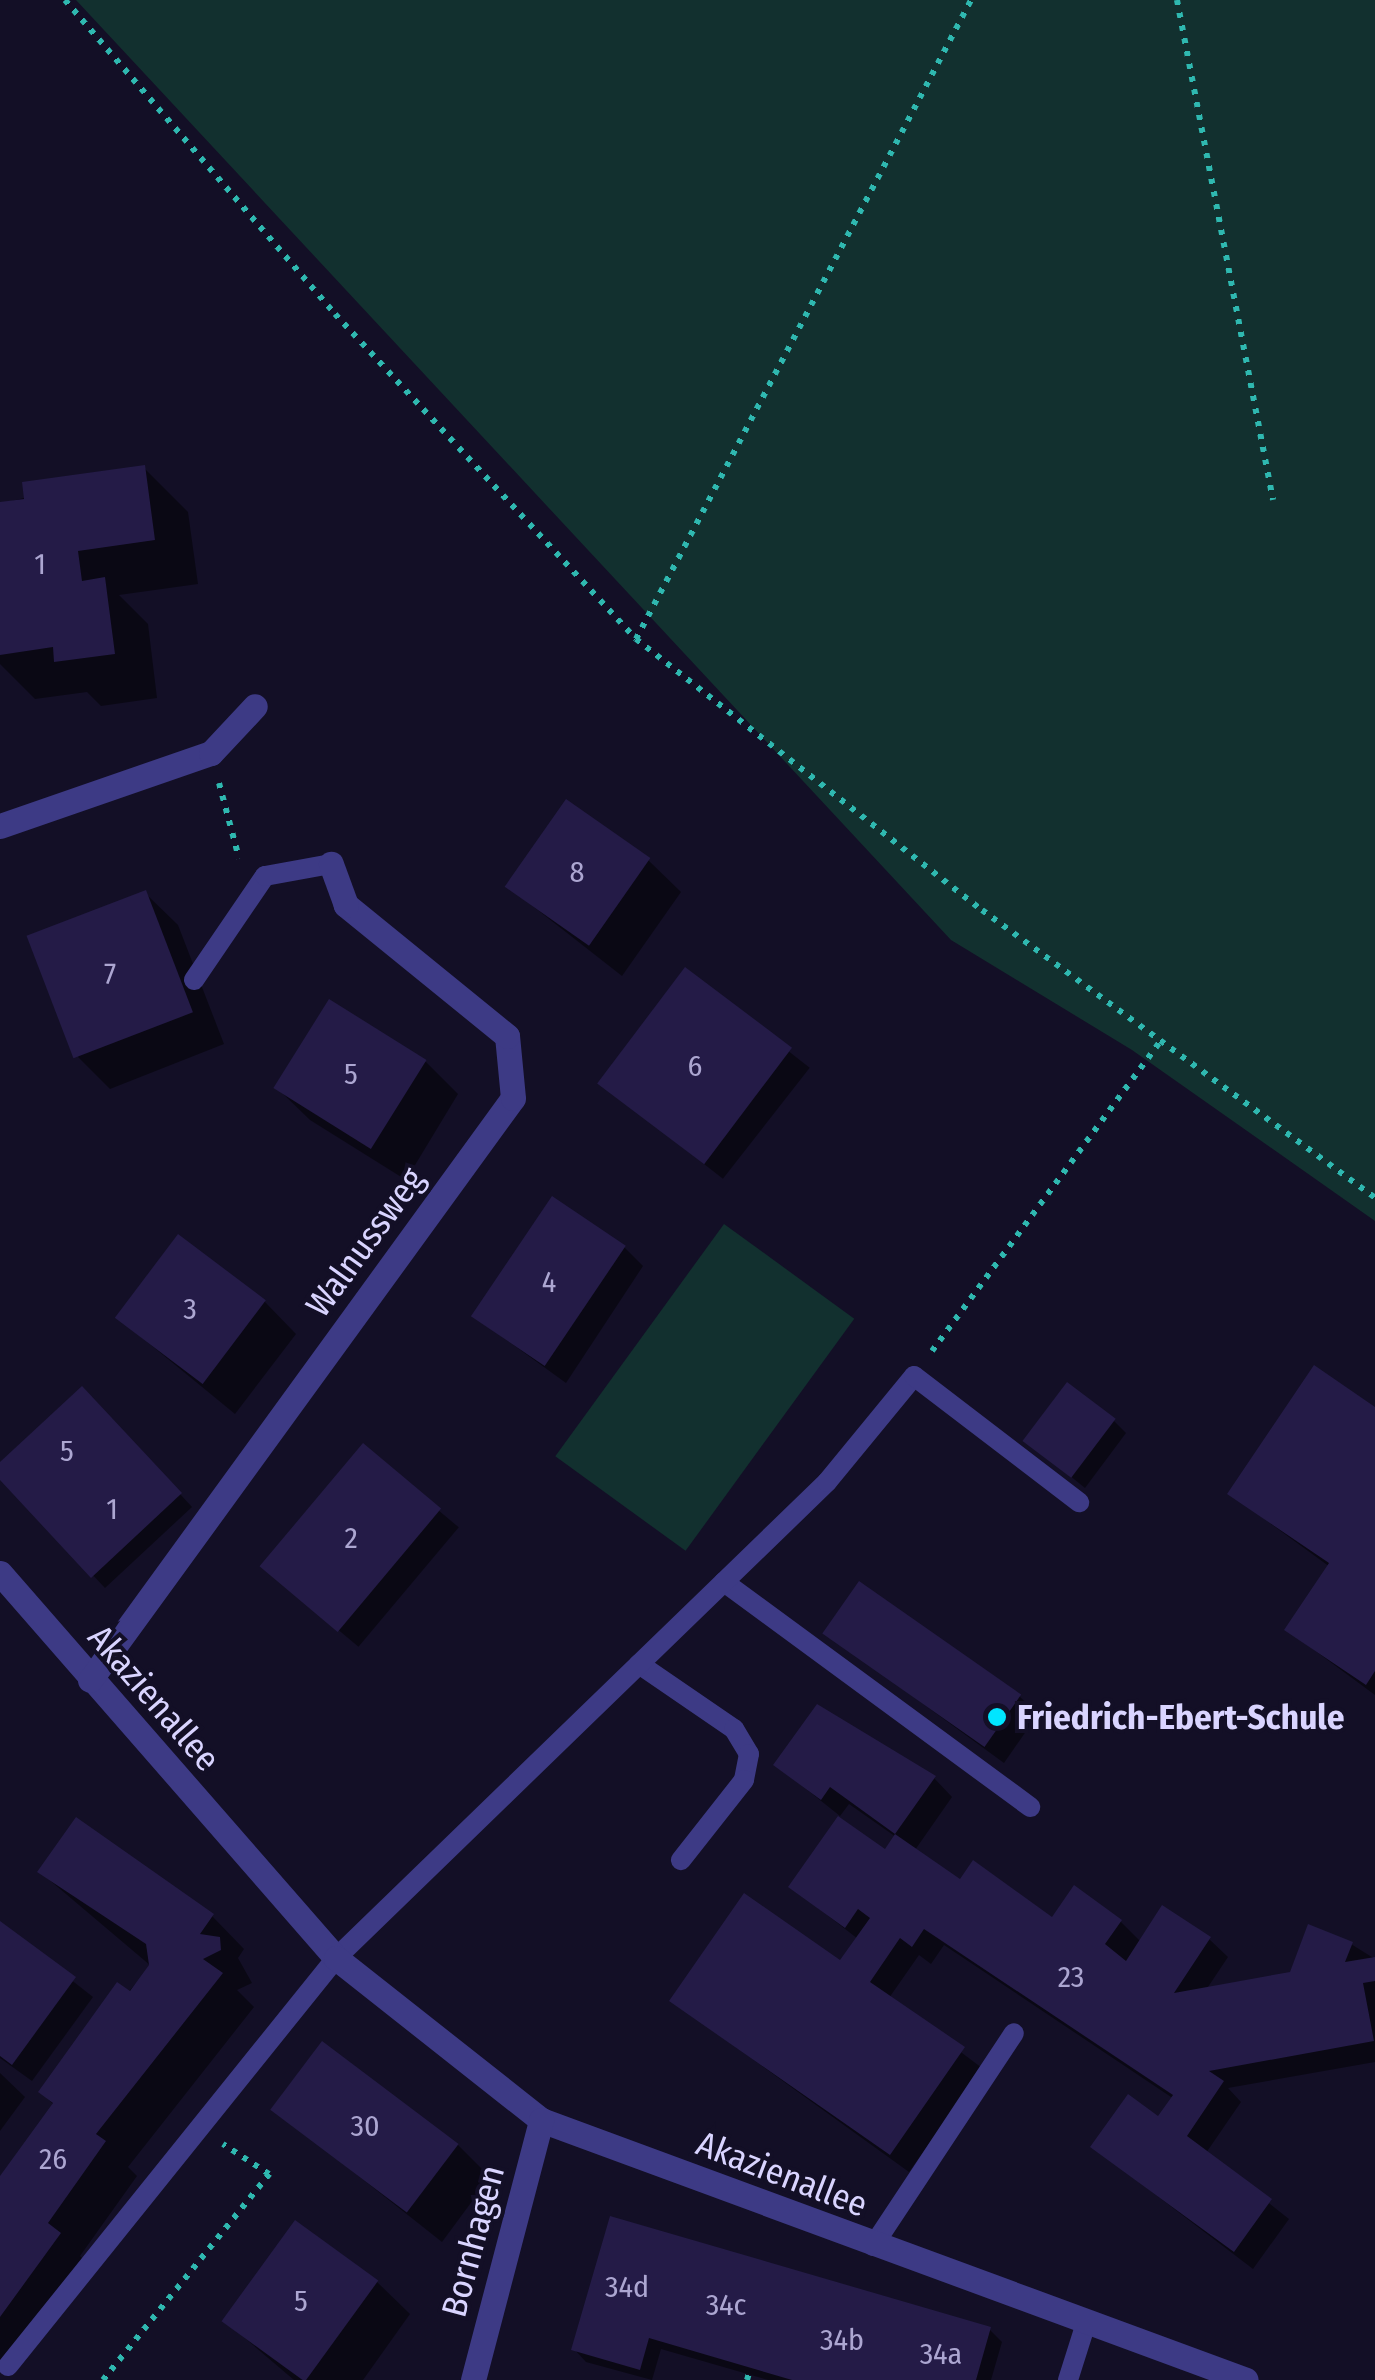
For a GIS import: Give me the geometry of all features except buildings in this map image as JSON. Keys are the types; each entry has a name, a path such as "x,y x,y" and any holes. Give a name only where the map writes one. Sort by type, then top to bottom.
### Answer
{"street":[{"path":"0,826 211,753 255,706"},
{"name":"Walnussweg","path":"90,1680 513,1098 507,1036 346,905 331,864"},
{"name":"Akazienallee","path":"0,1572 90,1680 336,1958 541,2120 1085,2326 1246,2380"},
{"name":"Bornhagen","path":"473,2380 541,2120"}],"lane":[{"path":"194,980 265,876 331,864"},
{"path":"8,2366 336,1958 827,1482 914,1376 1079,1502"},
{"path":"724,1582 1030,1807"},
{"path":"638,1664 734,1729 749,1754 744,1780 681,1860"},
{"path":"873,2246 1014,2033"},
{"path":"1068,2380 1085,2326"}],"path":[{"path":"65,0 335,314 636,639 982,910 1163,1038 1375,1198"},
{"path":"636,639 971,0"},
{"path":"1178,0 1272,500"},
{"path":"914,1376 1163,1038"},
{"path":"103,2380 269,2174 197,2127"}],"green space":[{"path":"76,0 1375,0 1375,1221 1132,1050 951,940"},
{"path":"724,1224 854,1319 686,1551 555,1456"}],"place":[{"name":"Friedrich-Ebert-Schule","path":"997,1717"}]}
